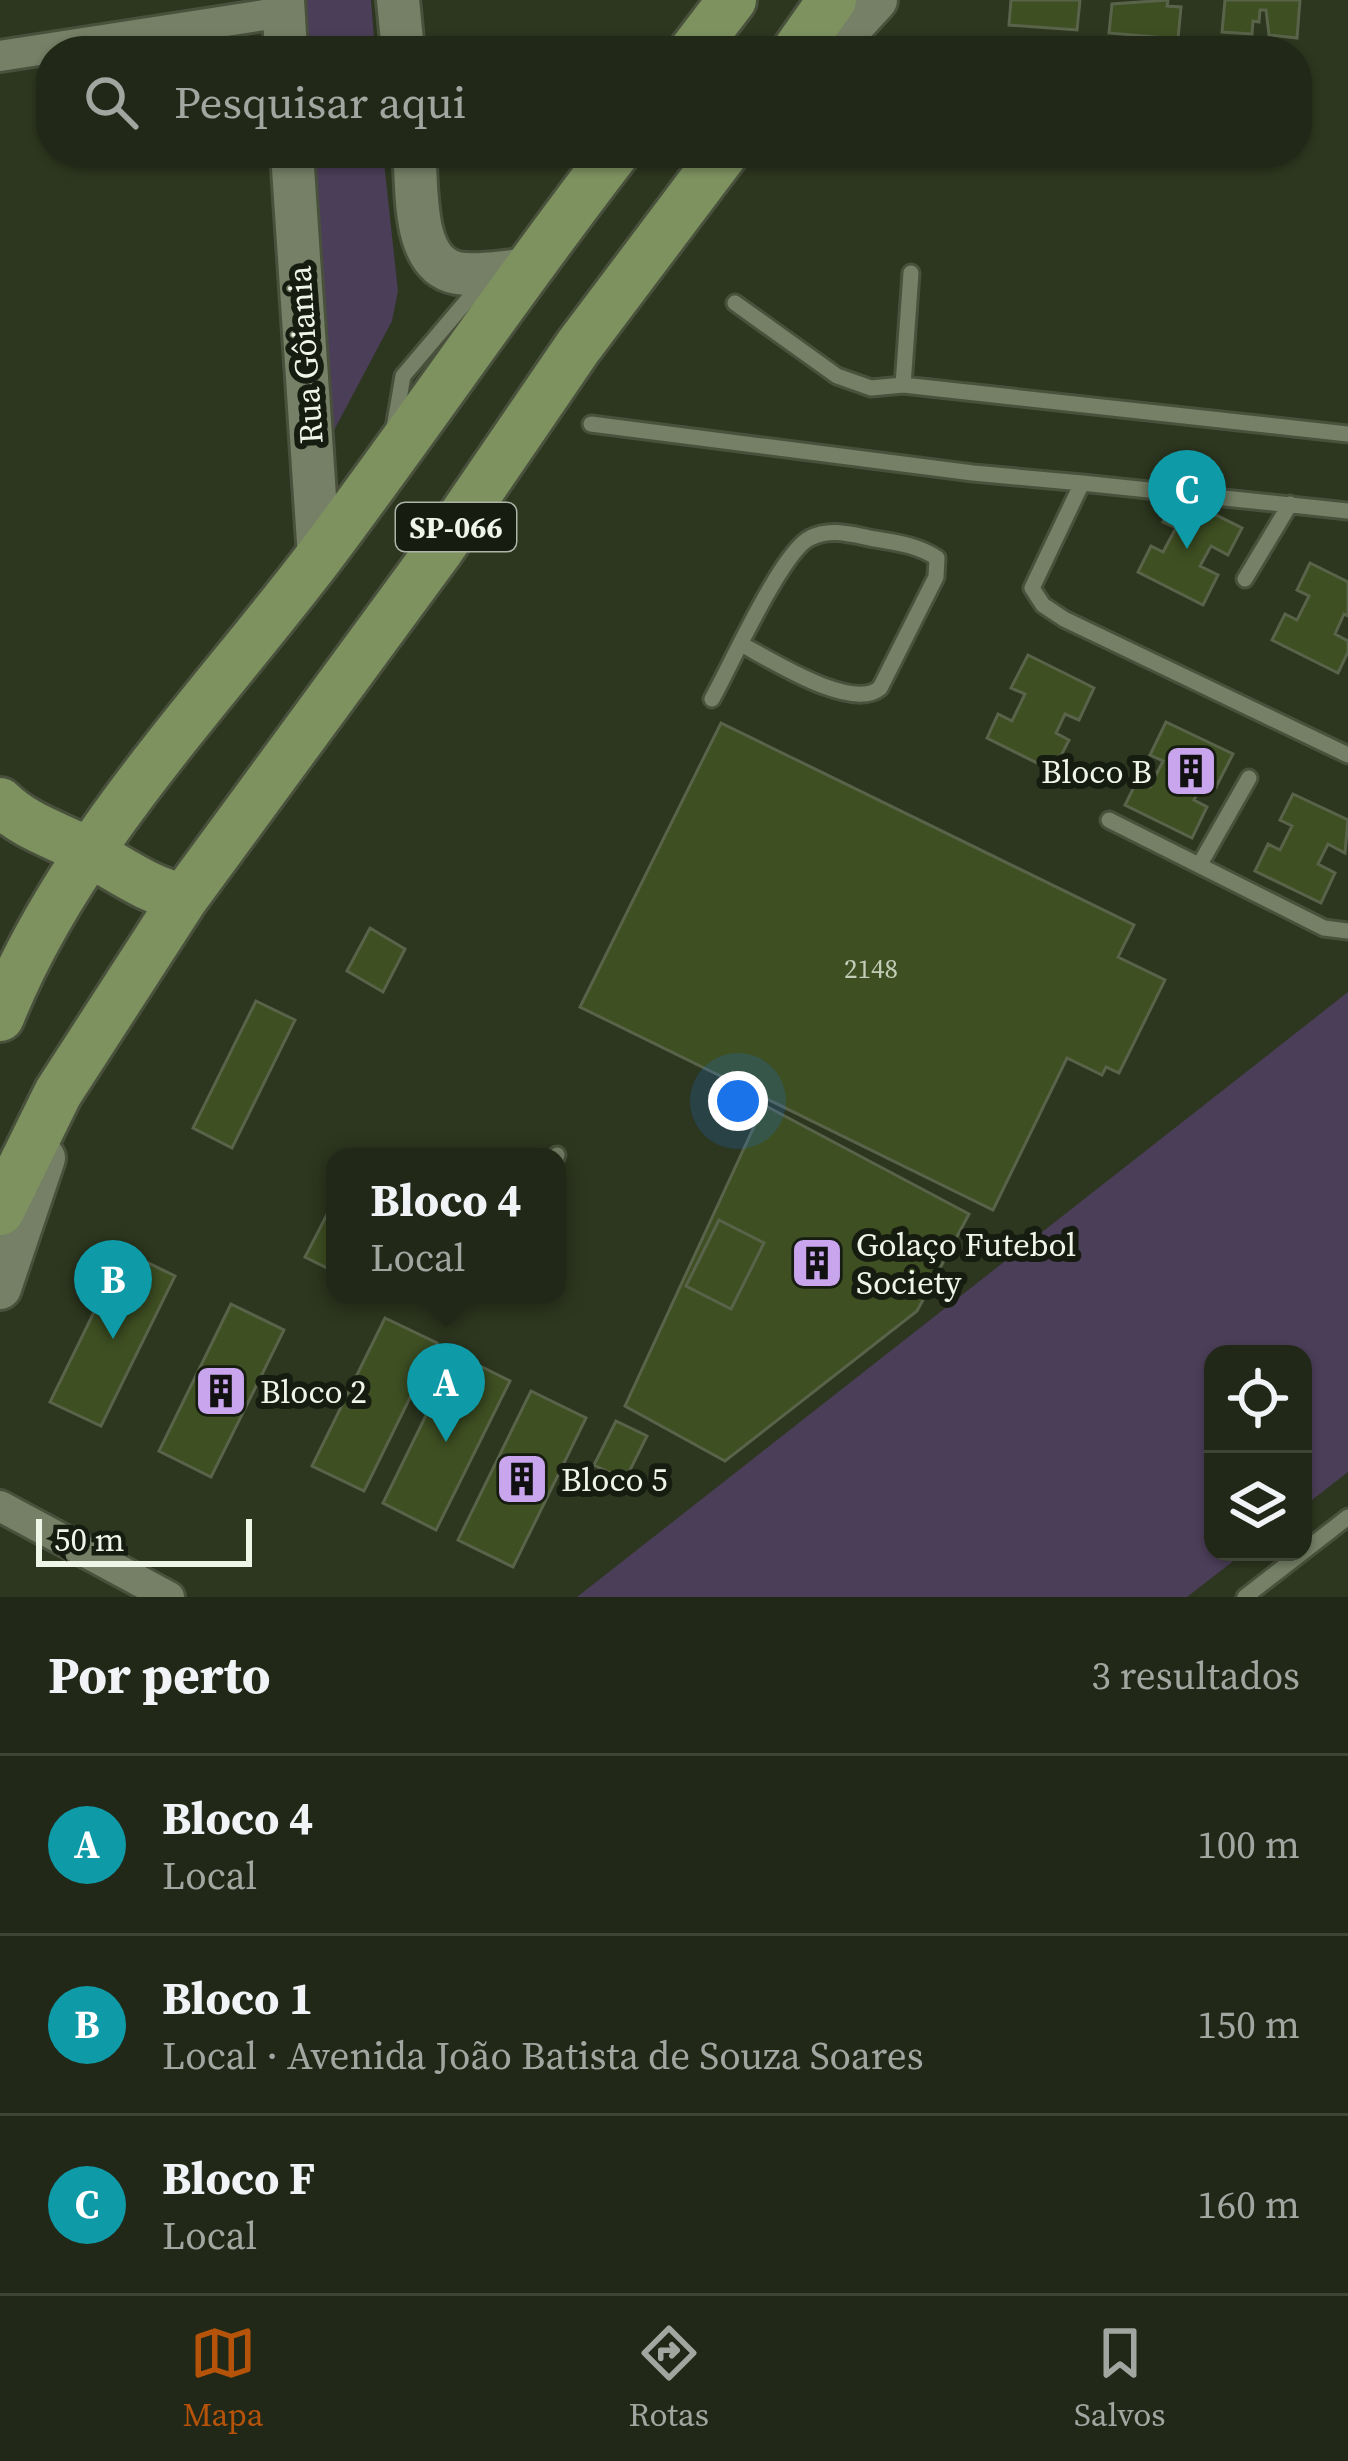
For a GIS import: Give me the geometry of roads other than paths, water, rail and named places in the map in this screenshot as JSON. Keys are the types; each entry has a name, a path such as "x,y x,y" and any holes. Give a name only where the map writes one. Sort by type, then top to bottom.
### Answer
{"main road":[{"path":"807,36 832,0"},
{"name":"SP-066","path":"3,989 89,852 319,557 521,274 603,168"},
{"name":"SP-066","path":"0,1211 58,1093 184,898 440,549 578,347 716,168"},
{"path":"0,802 135,882 184,898"}],"street":[{"path":"398,0 402,36"},
{"path":"843,36 876,0"},
{"path":"162,36 284,21"},
{"path":"0,56 36,52"},
{"name":"Rua Gôiania","path":"293,168 319,557"},
{"path":"416,168 424,245 438,265 458,274 521,274"},
{"path":"0,1288 42,1169 58,1093"},
{"path":"0,1506 169,1597"}],"lane":[{"path":"903,385 911,273"},
{"path":"735,303 837,376 872,388 903,385 1348,434"},
{"path":"591,424 950,471 1348,511"},
{"path":"1082,483 1032,588 1043,605 1348,755"},
{"path":"1245,579 1290,504"},
{"path":"712,699 742,644 793,551 807,539 830,531 920,547 937,558 936,577 880,688 870,697 808,679 742,644"},
{"path":"1200,864 1249,778"},
{"path":"1109,820 1324,928 1348,931"},
{"path":"1312,1545 1348,1516"},
{"path":"1245,1597 1291,1561"}],"place":[{"name":"Bloco F","path":"1187,549"},
{"name":"Bloco B","path":"1191,771"},
{"name":"Golaço Futebol Society","path":"817,1263"},
{"name":"Bloco 1","path":"113,1339"},
{"name":"Bloco 2","path":"221,1391"},
{"name":"Bloco 4","path":"446,1442"},
{"name":"Bloco 5","path":"522,1479"}]}
